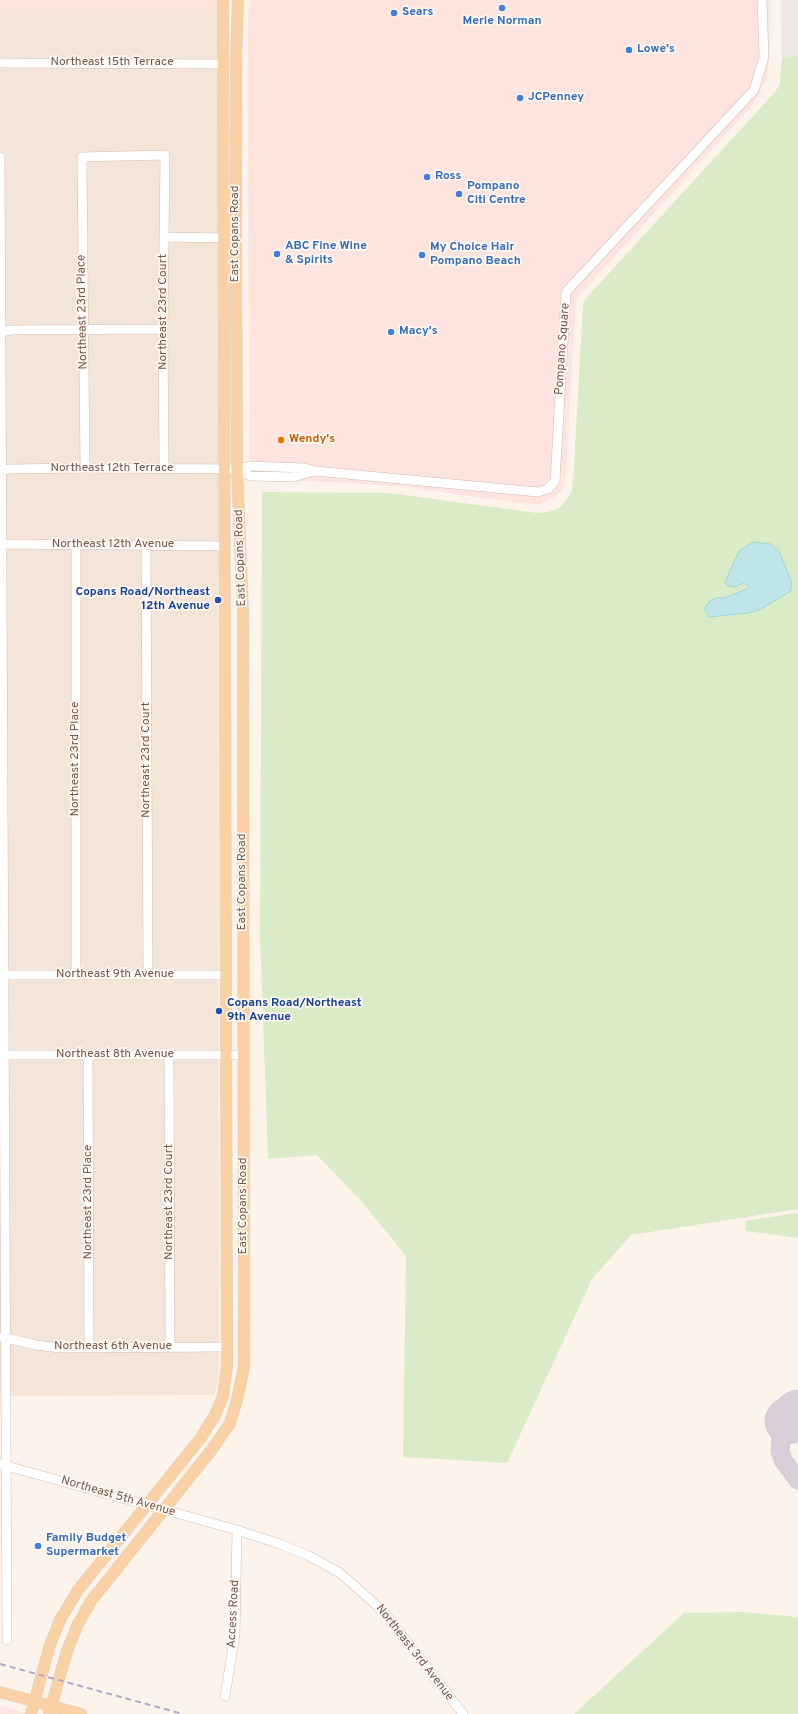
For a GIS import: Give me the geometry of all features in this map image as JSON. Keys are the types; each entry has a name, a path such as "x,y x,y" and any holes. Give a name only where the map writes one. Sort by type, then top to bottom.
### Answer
{"main road":[{"name":"East Copans Road","path":"31,1714 49,1648 60,1620 78,1590 200,1439 215,1415 223,1396 227,1366 225,975 226,546 224,468 225,217 223,0"},
{"name":"East Copans Road","path":"50,1710 67,1651 78,1624 91,1601 213,1448 230,1423 237,1400 244,1367 243,612 238,469 236,254 236,60 238,0"},
{"path":"225,217 229,226 236,233"},
{"path":"225,238 232,244 236,254"},
{"path":"0,1692 34,1701 50,1710 80,1714"}],"street":[{"name":"Pompano Square","path":"224,468 238,469 252,476 293,477 315,470 538,492 548,489 555,481 566,292 754,90 764,57 762,0"},
{"name":"Northeast 15th Terrace","path":"0,63 224,64"},
{"name":"Northeast 23rd Court","path":"82,157 165,155 163,329 164,469"},
{"path":"0,157 2,938 4,975 2,1023 4,1055 3,1465 4,1585 7,1640"},
{"name":"Northeast 23rd Place","path":"82,157 85,468"},
{"path":"164,238 225,238"},
{"path":"0,332 11,330 163,329"},
{"name":"Northeast 12th Terrace","path":"1,471 85,468 224,468"},
{"name":"Northeast 12th Avenue","path":"1,544 226,546"},
{"name":"Northeast 23rd Place","path":"76,544 76,974"},
{"name":"Northeast 23rd Court","path":"146,545 148,974"},
{"name":"Northeast 9th Avenue","path":"4,975 225,975"},
{"name":"Northeast 8th Avenue","path":"4,1055 244,1055"},
{"name":"Northeast 23rd Place","path":"88,1055 89,1348"},
{"name":"Northeast 23rd Court","path":"169,1056 170,1347"},
{"name":"Northeast 6th Avenue","path":"3,1338 60,1348 227,1347"},
{"name":"Northeast 5th Avenue","path":"3,1465 237,1530"},
{"name":"Access Road","path":"225,1696 235,1635 237,1530"},
{"name":"Northeast 3rd Avenue","path":"237,1530 280,1544 309,1556 340,1573 383,1611 463,1714"}],"shaded area":[{"path":"0,0 218,0 218,10 0,10"},
{"name":"Pompano Citi Centre","path":"251,0 770,0 769,62 767,79 754,103 577,298 575,310 566,475 563,489 552,499 541,504 519,503 408,487 338,482 261,481 249,459 248,15"},
{"path":"781,0 798,0 798,55 782,58"},
{"path":"0,10 218,10 219,1364 218,1383 214,1395 0,1396"},
{"path":"0,1706 14,1710 27,1714 0,1714"}],"green space":[{"path":"798,55 798,1209 631,1235 592,1279 507,1463 403,1457 406,1256 363,1203 317,1155 268,1159 260,936 262,492 389,493 537,513 558,509 571,493 573,483 583,304 588,296 775,92 780,84 782,58"},
{"path":"798,1213 798,1238 746,1231 745,1221"},
{"path":"742,1612 798,1617 798,1714 574,1714 684,1613"}],"water":[{"path":"753,542 771,544 779,551 792,583 791,591 759,610 748,613 709,617 704,609 710,601 716,598 725,598 749,588 744,583 735,587 728,586 725,582 739,551"}],"taxiway":[{"path":"788,1421 781,1436 780,1451 783,1460 798,1480"}],"runway":[{"path":"788,1421 798,1413"}],"railway":[{"path":"0,1664 183,1714"}],"place":[{"name":"Merle Norman","path":"502,8"},
{"name":"Sears","path":"394,13"},
{"name":"Lowe's","path":"629,50"},
{"name":"JCPenney","path":"520,98"},
{"name":"Ross","path":"427,177"},
{"name":"Pompano Citi Centre","path":"459,194"},
{"name":"ABC Fine Wine & Spirits","path":"277,254"},
{"name":"My Choice Hair Pompano Beach","path":"422,255"},
{"name":"Macy's","path":"391,332"},
{"name":"Wendy's","path":"281,440"},
{"name":"Copans Road/Northeast 12th Avenue","path":"218,600"},
{"name":"Copans Road/Northeast 9th Avenue","path":"219,1011"},
{"name":"Family Budget Supermarket","path":"38,1546"}]}
